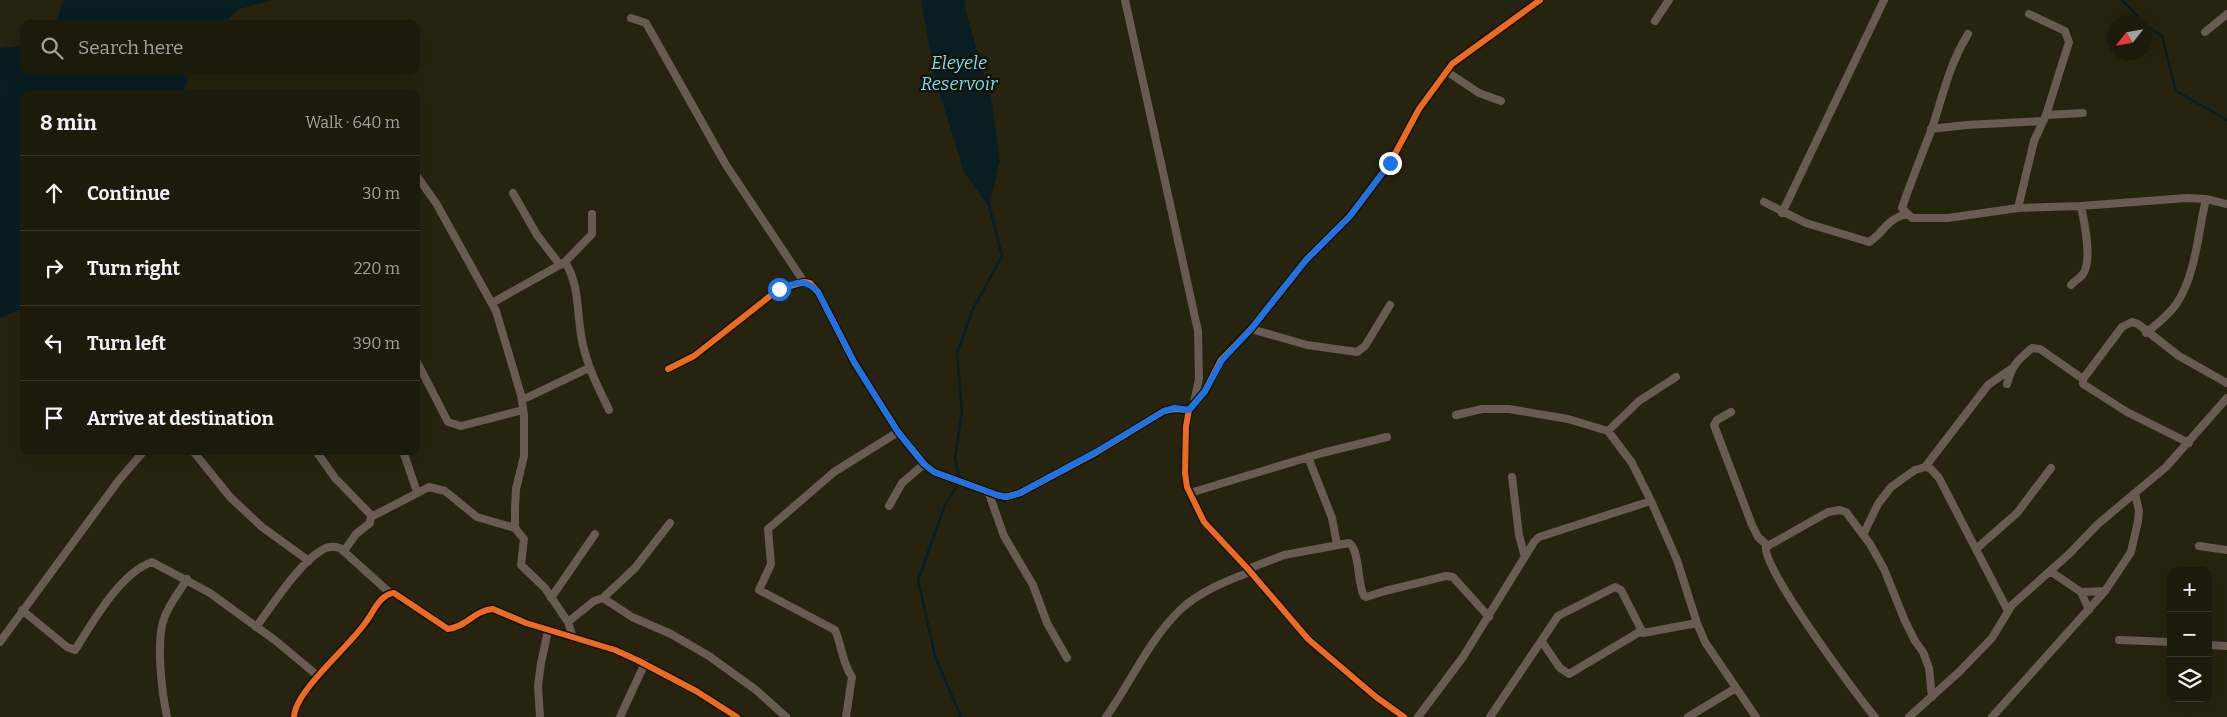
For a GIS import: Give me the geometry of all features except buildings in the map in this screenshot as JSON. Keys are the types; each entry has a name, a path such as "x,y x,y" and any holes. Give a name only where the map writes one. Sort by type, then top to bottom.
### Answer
{"street":[{"path":"1125,0 1198,332 1199,379 1186,426 1184,473 1190,493 1207,527 1249,570 1308,639 1376,697 1404,717"},
{"path":"668,369 694,356 779,289 804,282 810,283 818,292 854,362 898,432 924,464 934,472 958,482 1006,497 1020,493 1096,452 1164,411 1191,407 1205,391 1222,360 1251,329 1306,260 1350,216 1390,163 1419,109 1446,71 1458,58 1540,0"},
{"path":"1655,21 1669,0"},
{"path":"1782,212 1884,0"},
{"path":"2018,208 2034,141 2044,118 2069,42 2064,31 2029,14"},
{"path":"2205,32 2227,14"},
{"path":"631,18 646,22 726,165 804,282"},
{"path":"1968,34 1956,53 1943,87 1931,130 1902,208 1912,218 1948,218 2018,208 2082,206 2187,198 2206,199 2227,204"},
{"path":"1446,71 1479,93 1501,101"},
{"path":"1931,130 2083,113"},
{"path":"420,181 436,203 473,273 492,303 522,400 524,456 516,489 515,528"},
{"path":"513,193 537,235 574,278 582,343 589,368 609,410"},
{"path":"2146,332 2178,302 2196,255 2198,231 2206,199"},
{"path":"1764,202 1806,223 1869,242 1876,238 1882,228 1892,220 1906,214"},
{"path":"2072,285 2083,274 2087,266 2086,231 2082,206"},
{"path":"492,303 563,264 592,234 592,214"},
{"path":"1251,329 1307,345 1357,352 1365,346 1390,305"},
{"path":"2189,443 2127,412 2083,384 2084,379 2122,327 2132,322 2138,324 2178,356 2227,383"},
{"path":"1924,467 1988,385 2011,369 2017,361 2036,347 2084,379"},
{"path":"420,368 448,422 461,426 522,410"},
{"path":"522,400 589,368"},
{"path":"2007,384 2011,369"},
{"path":"1608,431 1639,401 1676,377"},
{"path":"1909,717 1992,638 2008,611 2018,600 2070,554 2098,524 2166,467 2227,398"},
{"path":"1456,415 1482,409 1509,409 1568,419 1608,431 1632,464 1651,501 1677,560 1705,642 1756,717"},
{"path":"1731,412 1717,420 1714,425 1752,525 1758,538 1768,546"},
{"path":"846,717 852,677 845,667 840,640 835,630 759,590 771,564 768,529 834,472 898,432"},
{"path":"1190,493 1308,457 1387,437"},
{"path":"0,642 119,480 141,455"},
{"path":"196,455 230,497 262,527 309,561"},
{"path":"319,455 335,478 367,509 371,517 370,523 356,534 344,551"},
{"path":"404,455 417,492"},
{"path":"1308,457 1332,518 1336,544"},
{"path":"888,506 902,483 924,464"},
{"path":"1863,534 1886,491 1915,470 1924,467 1930,468 1939,478 2008,611"},
{"path":"1976,549 2017,513 2051,468"},
{"path":"1512,477 1519,535 1524,554"},
{"path":"371,517 429,487 445,491 477,517 515,528 524,539 521,565 545,588 568,622 573,638"},
{"path":"988,491 1004,536 1033,585 1047,623 1067,658"},
{"path":"1992,717 2089,610 2105,591 2131,552 2139,511 2135,493"},
{"path":"1418,717 1463,657 1524,554 1539,537 1651,501"},
{"path":"1875,717 1830,660 1765,553 1768,546 1793,530 1834,509 1846,512 1863,534 1884,569 1914,641 1923,652 1930,668 1932,697"},
{"path":"568,622 594,601 603,598 635,568 670,523"},
{"path":"551,598 595,534"},
{"path":"1106,717 1166,626 1181,609 1202,594 1284,555 1349,542 1353,545 1364,596 1438,578 1453,577 1489,616"},
{"path":"256,627 309,561 322,549 332,546 344,551 390,593 400,595 448,629 460,626 484,609 493,609 548,631 616,650 645,663 703,695 737,717"},
{"path":"2199,546 2227,550"},
{"path":"22,610 67,647 75,650 110,596 138,569 152,562 187,579 210,593 318,676"},
{"path":"2050,571 2081,592 2089,610"},
{"path":"167,717 162,688 162,630 164,617 187,579"},
{"path":"1490,717 1558,616 1615,587 1621,590 1641,631 1646,634 1697,623"},
{"path":"2081,592 2105,591"},
{"path":"294,717 303,692 351,643 379,602 390,593"},
{"path":"603,598 632,617 672,634 709,656 756,690 786,717"},
{"path":"2001,599 2018,600"},
{"path":"540,717 538,686 540,663 548,631"},
{"path":"1542,642 1560,668 1569,674 1641,631"},
{"path":"2119,640 2167,642"},
{"path":"2212,645 2227,646"},
{"path":"620,717 645,663"},
{"path":"1688,717 1736,688"}],"water":[{"path":"63,0 273,0 239,9 227,20 57,20"},
{"name":"Eleyele Reservoir","path":"921,0 966,0 965,9 991,98 1000,161 989,207 964,172 935,78"},
{"path":"20,46 20,75 189,75 184,90 20,90 20,309 0,318 0,48"}],"waterway":[{"path":"2122,0 2136,15"},
{"path":"2152,29 2162,36 2176,91 2227,120"},
{"path":"961,717 935,656 918,580 945,505 960,481 955,458 962,411 957,354 972,311 1002,256 989,205"}],"cycle path":[{"path":"1404,717 1376,697 1308,639 1248,569 1204,522 1187,487 1185,473 1186,426 1189,410 1205,391 1221,360 1251,329 1306,260 1350,216 1390,163 1419,109 1452,64 1540,0"},
{"path":"668,369 694,356 779,289 804,282 810,283 818,292 854,362 898,432 924,464 934,472 1006,497 1020,493 1097,452 1164,411 1175,409 1189,410"},
{"path":"294,717 297,706 313,681 360,630 382,599 394,593 448,629 460,625 481,612 493,609 526,623 615,650 696,691 737,717"}],"route":[{"path":"779,289 804,282 810,283 818,292 854,362 898,432 924,464 934,472 960,483 1006,497 1020,493 1096,452 1164,411 1175,408 1189,410 1205,391 1222,360 1230,350 1251,329 1306,260 1344,224 1390,163"}]}
